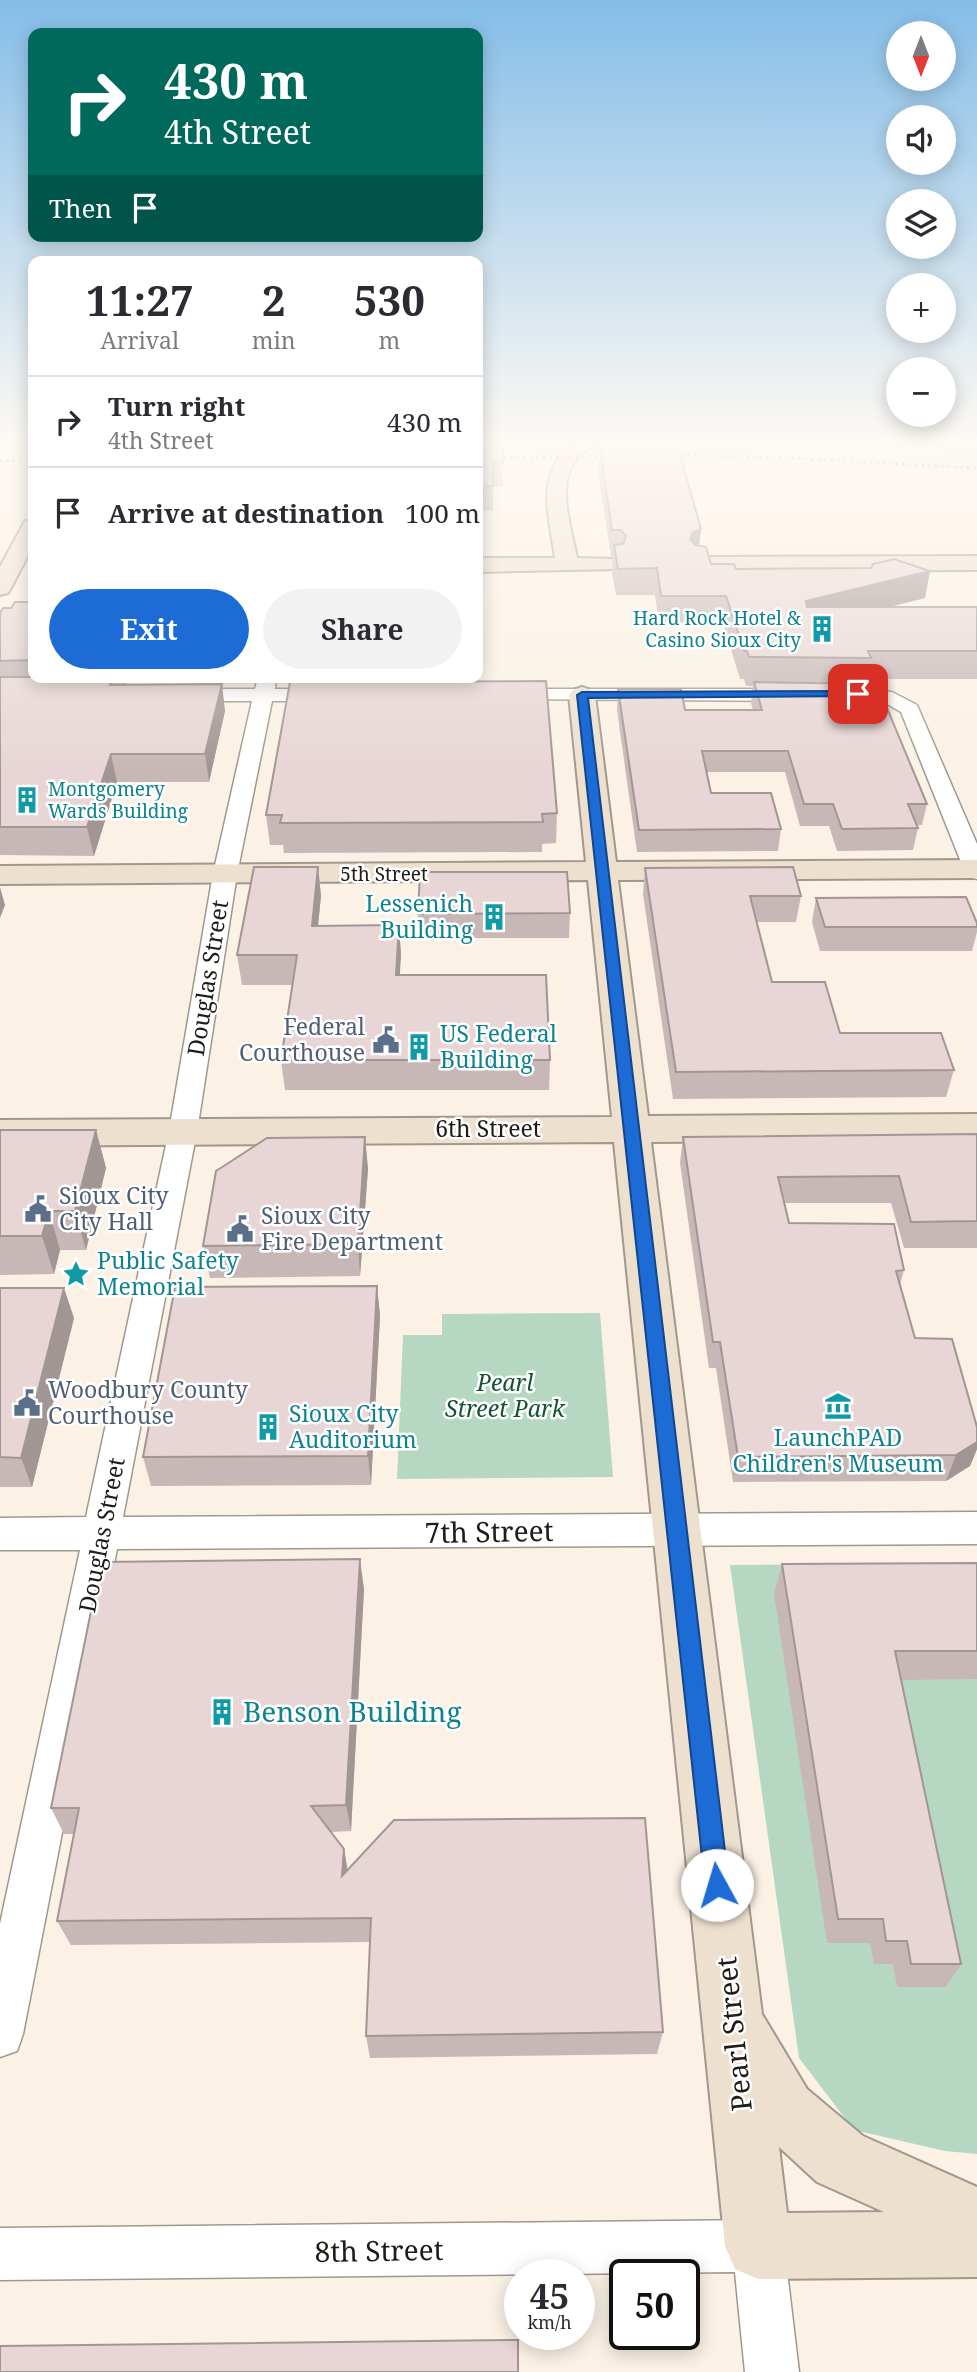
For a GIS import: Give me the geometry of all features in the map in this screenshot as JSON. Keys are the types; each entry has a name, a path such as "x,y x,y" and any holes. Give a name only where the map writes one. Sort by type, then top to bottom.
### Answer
{"main road":[{"path":"0,588 22,550"},
{"path":"564,550 566,565"},
{"path":"701,564 977,563"},
{"path":"483,565 611,564"},
{"name":"Pearl Street","path":"582,695 758,2246"},
{"name":"5th Street","path":"0,876 977,870"},
{"name":"6th Street","path":"0,1133 977,1127"},
{"path":"732,2022 785,2110 840,2159 977,2220"},
{"path":"758,2246 977,2244"}],"street":[{"path":"162,695 265,686 350,695"},
{"name":"Douglas Street","path":"0,2034 183,1131 225,874 265,686"},
{"path":"485,695 806,694"},
{"path":"832,694 892,698 910,709 977,870"},
{"name":"7th Street","path":"0,1534 977,1528"},
{"name":"8th Street","path":"0,2254 758,2246"},
{"name":"Pearl Street","path":"758,2246 772,2372"}],"green space":[{"name":"Pearl Street Park","path":"600,1313 613,1477 397,1479 403,1335 442,1335 442,1314"},
{"path":"977,1563 977,2154 945,2151 854,2130 799,2058 730,1565"}],"building":[{"path":"615,550 707,550 711,564 734,564 736,569 871,568 873,564 894,559 930,571 806,601 807,607 977,607 977,651 868,651 871,658 749,657 747,651 744,651 726,596 661,596 657,568 618,569"},
{"path":"15,602 28,602 28,660 0,661 0,613 3,608 11,608"},
{"path":"0,677 28,677 28,683 222,684 205,754 111,754 87,827 0,827"},
{"path":"546,681 557,813 542,814 543,822 280,823 282,815 266,815 290,683"},
{"path":"754,682 877,684 927,804 908,804 918,828 842,829 833,804 804,804 788,751 702,751 711,793 771,793 781,829 639,830 618,689 681,689 685,710 762,710"},
{"path":"254,867 318,867 312,926 399,925 396,975 546,975 550,1060 281,1060 297,955 237,955"},
{"path":"793,867 801,896 750,896 772,982 825,982 840,1033 941,1033 954,1070 676,1072 645,868"},
{"path":"420,872 567,872 570,913 418,914"},
{"path":"966,897 977,927 825,927 816,898"},
{"path":"0,1130 96,1130 75,1211 49,1211 42,1236 0,1236"},
{"path":"977,1134 977,1221 911,1222 899,1176 778,1177 789,1223 894,1224 904,1270 896,1271 915,1338 952,1339 977,1427 977,1442 956,1455 738,1457 720,1342 713,1342 683,1137"},
{"path":"365,1137 358,1244 203,1246 216,1171 267,1138"},
{"path":"377,1286 368,1456 143,1457 175,1287"},
{"name":"Woodbury County Courthouse","path":"0,1288 64,1288 21,1458 0,1457"},
{"path":"360,1559 346,1805 311,1806 344,1849 342,1876 394,1820 645,1818 663,2032 366,2036 371,1918 57,1921 79,1808 51,1808 101,1562"},
{"path":"977,1563 977,1651 895,1651 961,1964 911,1964 907,1941 886,1941 883,1919 838,1919 782,1564"},
{"path":"504,2340 504,2350 518,2350 518,2372 0,2372 0,2346"}],"place":[{"name":"Hard Rock Hotel & Casino Sioux City","path":"822,629"},
{"name":"Montgomery Wards Building","path":"27,800"},
{"name":"Lessenich Building","path":"494,917"},
{"name":"Federal Courthouse","path":"386,1040"},
{"name":"US Federal Building","path":"419,1047"},
{"name":"Sioux City City Hall","path":"38,1209"},
{"name":"Sioux City Fire Department","path":"240,1229"},
{"name":"Public Safety Memorial","path":"76,1274"},
{"name":"Woodbury County Courthouse","path":"27,1403"},
{"name":"LaunchPAD Children's Museum","path":"838,1406"},
{"name":"Sioux City Auditorium","path":"268,1427"},
{"name":"Benson Building","path":"222,1712"}],"route":[{"path":"717,1885 582,695 858,694"}]}
